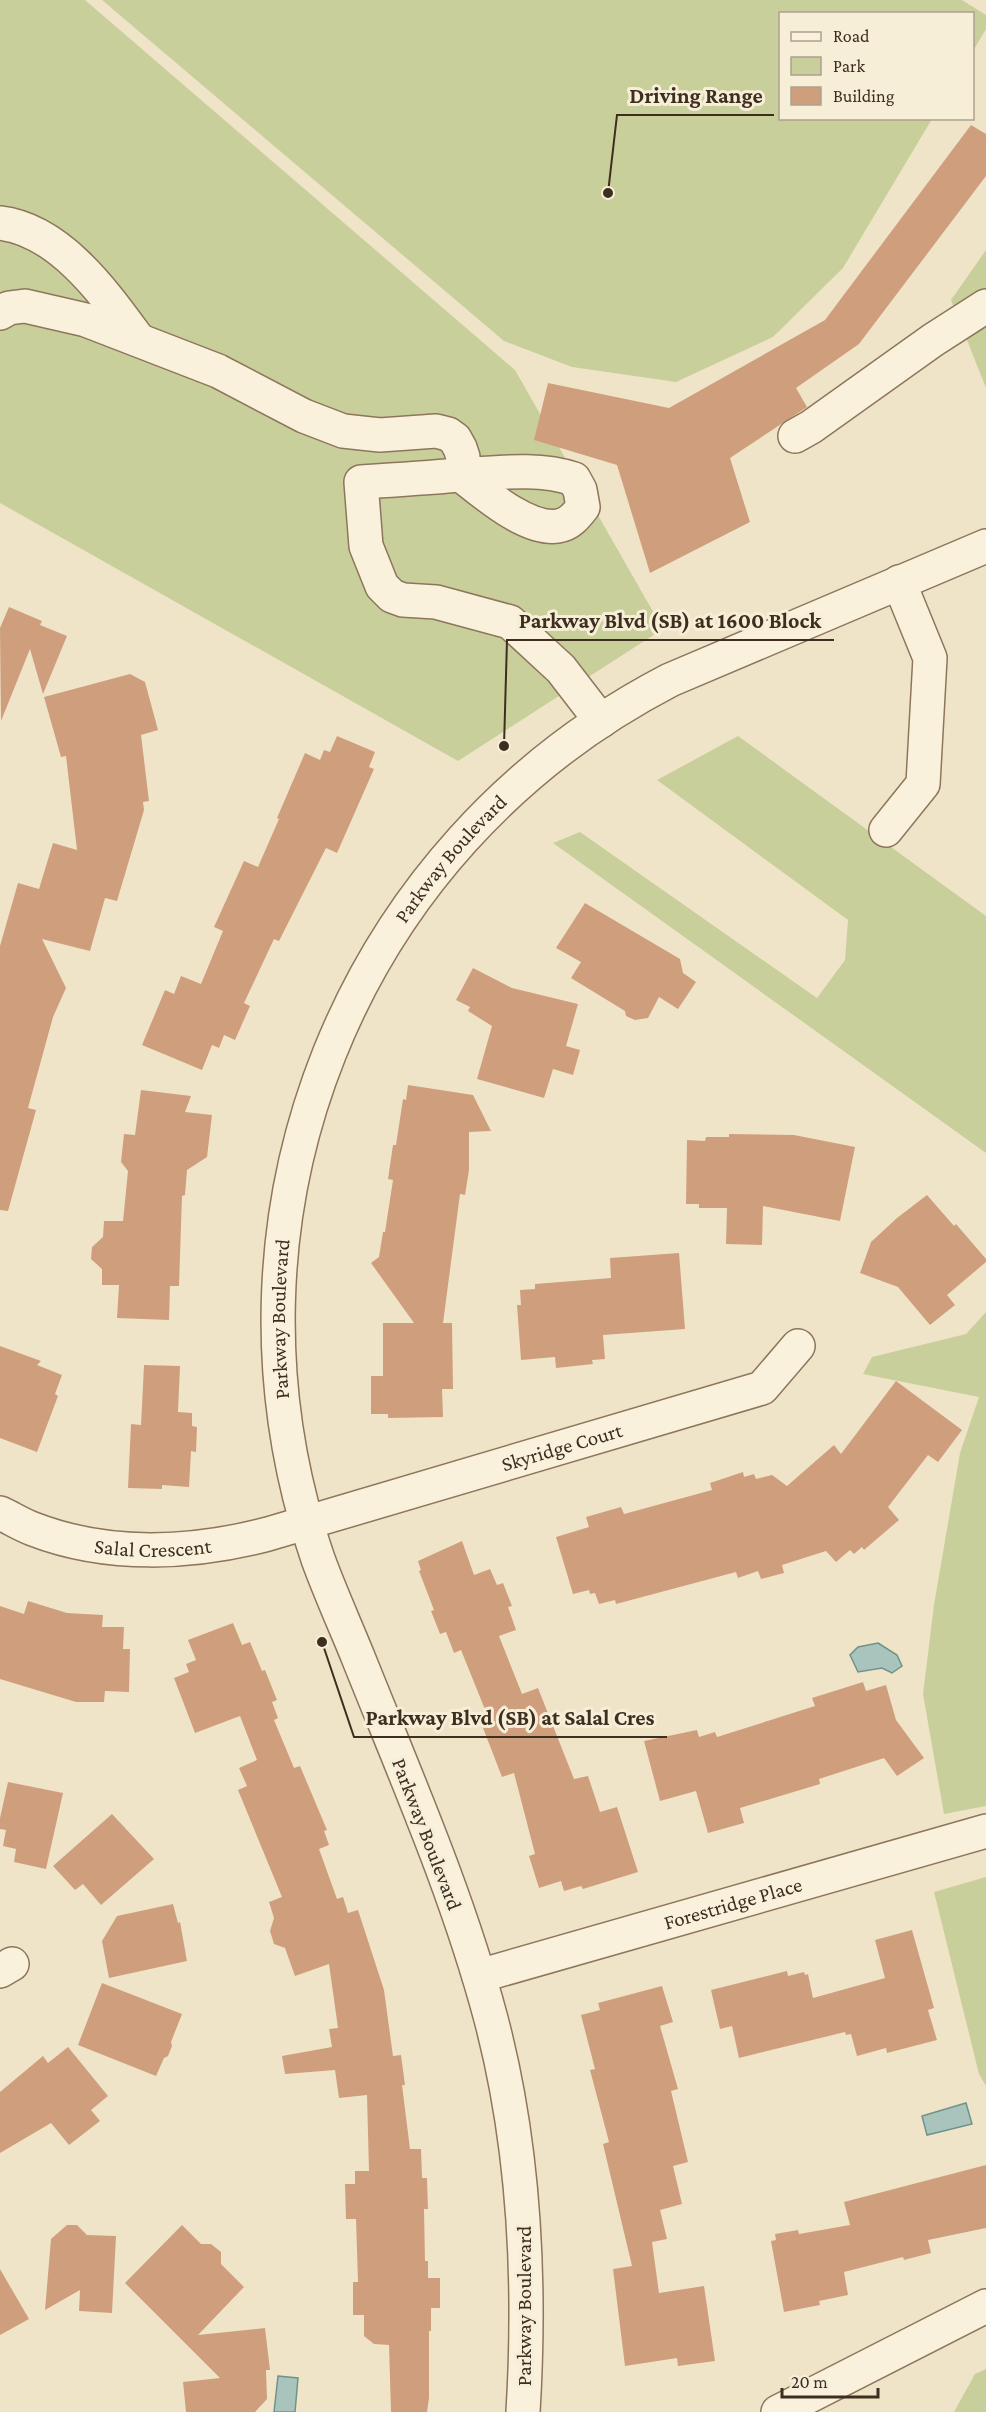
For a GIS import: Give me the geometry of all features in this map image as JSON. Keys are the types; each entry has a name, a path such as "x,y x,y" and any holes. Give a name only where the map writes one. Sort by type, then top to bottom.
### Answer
{"street":[{"path":"0,223 30,229 45,238 107,296 138,339"},
{"path":"0,313 9,308 25,306 86,320 218,371 304,416 343,431 380,435 436,431 448,434 455,439 463,457 461,475 362,482 366,546 382,586 392,596 403,600 436,602 510,622 561,669 601,721"},
{"path":"795,436 811,428 914,353 986,306"},
{"name":"Parkway Boulevard","path":"523,2412 528,2300 523,2204 502,2067 479,1976 435,1849 318,1558 294,1467 282,1403 279,1288 284,1227 297,1153 327,1057 367,972 404,913 438,867 493,806 533,771 601,721 646,693 692,670 986,546"},
{"path":"886,830 923,784 930,658 899,582"},
{"name":"Skyridge Court","path":"308,1522 762,1388 798,1346"},
{"name":"Salal Crescent","path":"0,1513 33,1529 95,1546 161,1551 222,1545 308,1522"},
{"name":"Forestridge Place","path":"479,1976 986,1831"},
{"path":"778,2412 986,2306"}],"green space":[{"path":"0,0 85,0 515,370 663,629 458,761 0,503"},
{"path":"102,0 962,0 986,15 986,29 974,49 974,12 779,12 779,120 931,120 843,268 773,337 676,382 572,367 504,341"},
{"path":"986,250 986,388 951,300"},
{"path":"738,736 986,916 986,1153 553,843 580,832 817,998 845,960 848,920 657,780"},
{"path":"986,1312 986,1806 944,1814 923,1694 934,1605 960,1453 979,1397 863,1374 872,1357 966,1334"},
{"path":"986,1877 986,2086 979,2074 934,1892"},
{"path":"986,2369 986,2412 954,2412 975,2374"}],"water":[{"path":"878,1643 897,1655 902,1666 892,1673 882,1668 858,1672 850,1655 858,1647"},
{"path":"966,2103 972,2124 927,2135 922,2116"},
{"path":"278,2376 298,2378 295,2412 274,2412"}],"building":[{"path":"971,125 986,134 986,176 859,344 796,388 807,407 730,458 750,522 650,573 617,465 534,440 548,383 669,408 825,320"},
{"path":"9,607 42,621 40,625 67,636 43,694 30,649 1,721 0,628"},
{"path":"130,674 145,682 158,730 141,735 149,801 143,802 144,810 117,901 105,898 90,951 42,939 66,988 53,1017 28,1108 36,1110 8,1211 0,1210 0,946 18,883 39,889 53,843 77,850 66,756 61,757 44,697"},
{"path":"337,736 375,752 369,767 374,769 337,853 326,848 279,941 274,939 244,1003 250,1006 235,1040 224,1035 219,1048 212,1045 202,1070 142,1045 165,990 174,994 181,976 201,984 223,931 214,927 244,861 258,867 305,753 320,760 324,750 330,752"},
{"path":"585,903 680,959 683,973 696,982 678,1009 659,997 648,1018 635,1020 626,1016 625,1011 571,978 581,962 556,948"},
{"path":"473,968 512,988 578,1004 566,1046 580,1050 573,1075 553,1069 544,1098 477,1079 492,1026 468,1011 470,1007 456,1000"},
{"path":"408,1085 473,1095 491,1131 469,1132 469,1170 465,1195 460,1194 443,1323 452,1323 453,1389 442,1389 443,1417 388,1418 388,1414 371,1414 371,1376 383,1376 383,1323 414,1323 371,1263 379,1257 383,1232 385,1232 393,1180 388,1179 393,1145 396,1145 403,1099 406,1100"},
{"path":"141,1090 191,1096 185,1112 212,1115 207,1157 187,1170 185,1195 182,1196 179,1286 170,1286 169,1320 117,1318 119,1285 102,1285 102,1269 91,1259 92,1247 103,1237 104,1221 123,1221 128,1171 121,1162 124,1134 135,1135"},
{"path":"729,1134 794,1135 855,1147 840,1221 763,1206 762,1245 726,1244 727,1208 699,1208 699,1204 686,1204 687,1140 705,1141 706,1137 729,1137"},
{"path":"927,1195 986,1259 986,1262 947,1295 955,1305 930,1325 898,1287 860,1273 871,1242"},
{"path":"679,1253 685,1329 603,1335 605,1359 592,1360 593,1364 556,1368 555,1357 521,1360 517,1305 521,1305 520,1290 535,1289 535,1284 611,1278 610,1258"},
{"path":"0,1346 41,1361 37,1365 62,1375 55,1394 58,1396 37,1452 0,1438"},
{"path":"144,1365 180,1366 178,1412 192,1413 192,1426 197,1427 196,1452 191,1451 189,1487 162,1485 162,1489 128,1488 131,1424 141,1425"},
{"path":"896,1381 962,1430 938,1462 928,1455 888,1507 899,1520 864,1550 862,1547 854,1554 850,1550 836,1562 826,1551 782,1565 784,1573 761,1579 758,1571 738,1578 736,1572 616,1604 615,1600 599,1604 595,1593 590,1594 589,1590 573,1594 556,1537 589,1527 586,1517 621,1507 624,1514 712,1490 710,1483 743,1472 744,1477 754,1474 756,1479 772,1475 787,1486 834,1445 841,1454"},
{"path":"462,1541 474,1575 490,1569 497,1585 503,1583 512,1606 508,1607 516,1630 499,1636 522,1694 538,1688 574,1779 588,1776 600,1812 617,1807 638,1872 583,1889 581,1886 564,1891 561,1881 539,1888 529,1856 535,1854 514,1773 502,1777 478,1715 486,1712 461,1650 454,1653 446,1632 440,1634 431,1611 434,1610 419,1571 421,1570 418,1561"},
{"path":"28,1601 67,1613 103,1615 102,1627 124,1627 123,1649 130,1649 129,1692 105,1691 104,1702 76,1702 0,1679 0,1606 24,1614"},
{"path":"233,1623 242,1645 250,1642 277,1700 272,1702 278,1718 274,1720 294,1768 300,1766 327,1830 324,1831 329,1845 319,1849 337,1899 343,1897 348,1913 358,1910 384,1990 393,2056 401,2055 405,2085 402,2085 410,2149 421,2149 422,2178 427,2178 428,2209 424,2209 425,2261 428,2261 428,2278 440,2278 440,2308 431,2308 427,2412 391,2412 389,2345 374,2344 364,2336 364,2315 353,2315 353,2282 358,2282 356,2219 346,2219 345,2184 355,2184 355,2171 369,2171 367,2095 339,2098 335,2070 285,2074 282,2056 332,2047 329,2029 338,2028 329,1964 295,1976 285,1948 274,1944 270,1931 274,1918 269,1902 282,1897 238,1790 247,1786 239,1768 257,1760 240,1716 195,1733 174,1678 189,1672 186,1664 196,1660 188,1640"},
{"path":"863,1682 866,1691 886,1685 896,1720 924,1758 897,1776 884,1758 819,1779 820,1784 740,1808 744,1823 708,1833 696,1791 660,1801 644,1741 697,1730 699,1737 715,1732 717,1737 815,1706 812,1698"},
{"path":"8,1782 63,1793 46,1869 14,1862 16,1849 3,1846 6,1830 0,1829 0,1818"},
{"path":"112,1814 154,1859 101,1905 83,1884 75,1890 53,1866"},
{"path":"173,1904 178,1923 180,1922 187,1961 109,1978 102,1941 117,1916"},
{"path":"912,1930 934,2008 928,2010 937,2040 887,2053 886,2048 857,2056 851,2034 846,2035 845,2032 739,2058 732,2026 720,2029 711,1990 787,1971 788,1976 804,1972 805,1975 808,1974 813,1998 885,1978 875,1940"},
{"path":"102,1983 182,2014 168,2056 164,2058 156,2076 78,2045"},
{"path":"662,1986 673,2022 660,2026 678,2089 671,2091 688,2162 673,2166 682,2204 660,2210 667,2239 652,2242 659,2293 704,2286 715,2361 678,2366 677,2358 625,2366 613,2269 632,2266 603,2144 609,2142 590,2070 595,2069 581,2015 600,2010 598,2003"},
{"path":"68,2047 108,2096 91,2110 100,2121 69,2145 51,2123 0,2153 0,2092 43,2056 48,2063"},
{"path":"986,2165 986,2228 928,2240 931,2253 904,2260 903,2257 844,2272 848,2295 819,2301 820,2305 784,2312 771,2241 776,2240 775,2234 798,2230 799,2234 850,2225 844,2202"},
{"path":"67,2225 77,2225 87,2235 116,2236 112,2313 79,2311 80,2290 45,2310 51,2239"},
{"path":"182,2225 201,2244 211,2244 221,2252 221,2264 244,2287 198,2335 265,2328 270,2370 266,2370 267,2399 255,2412 186,2412 183,2382 220,2378 125,2283"},
{"path":"0,2269 29,2319 0,2335"}],"place":[{"name":"Driving Range","path":"608,193"},
{"name":"Parkway Blvd (SB) at 1600 Block","path":"504,746"},
{"name":"Parkway Blvd (SB) at Salal Cres","path":"322,1642"}]}
